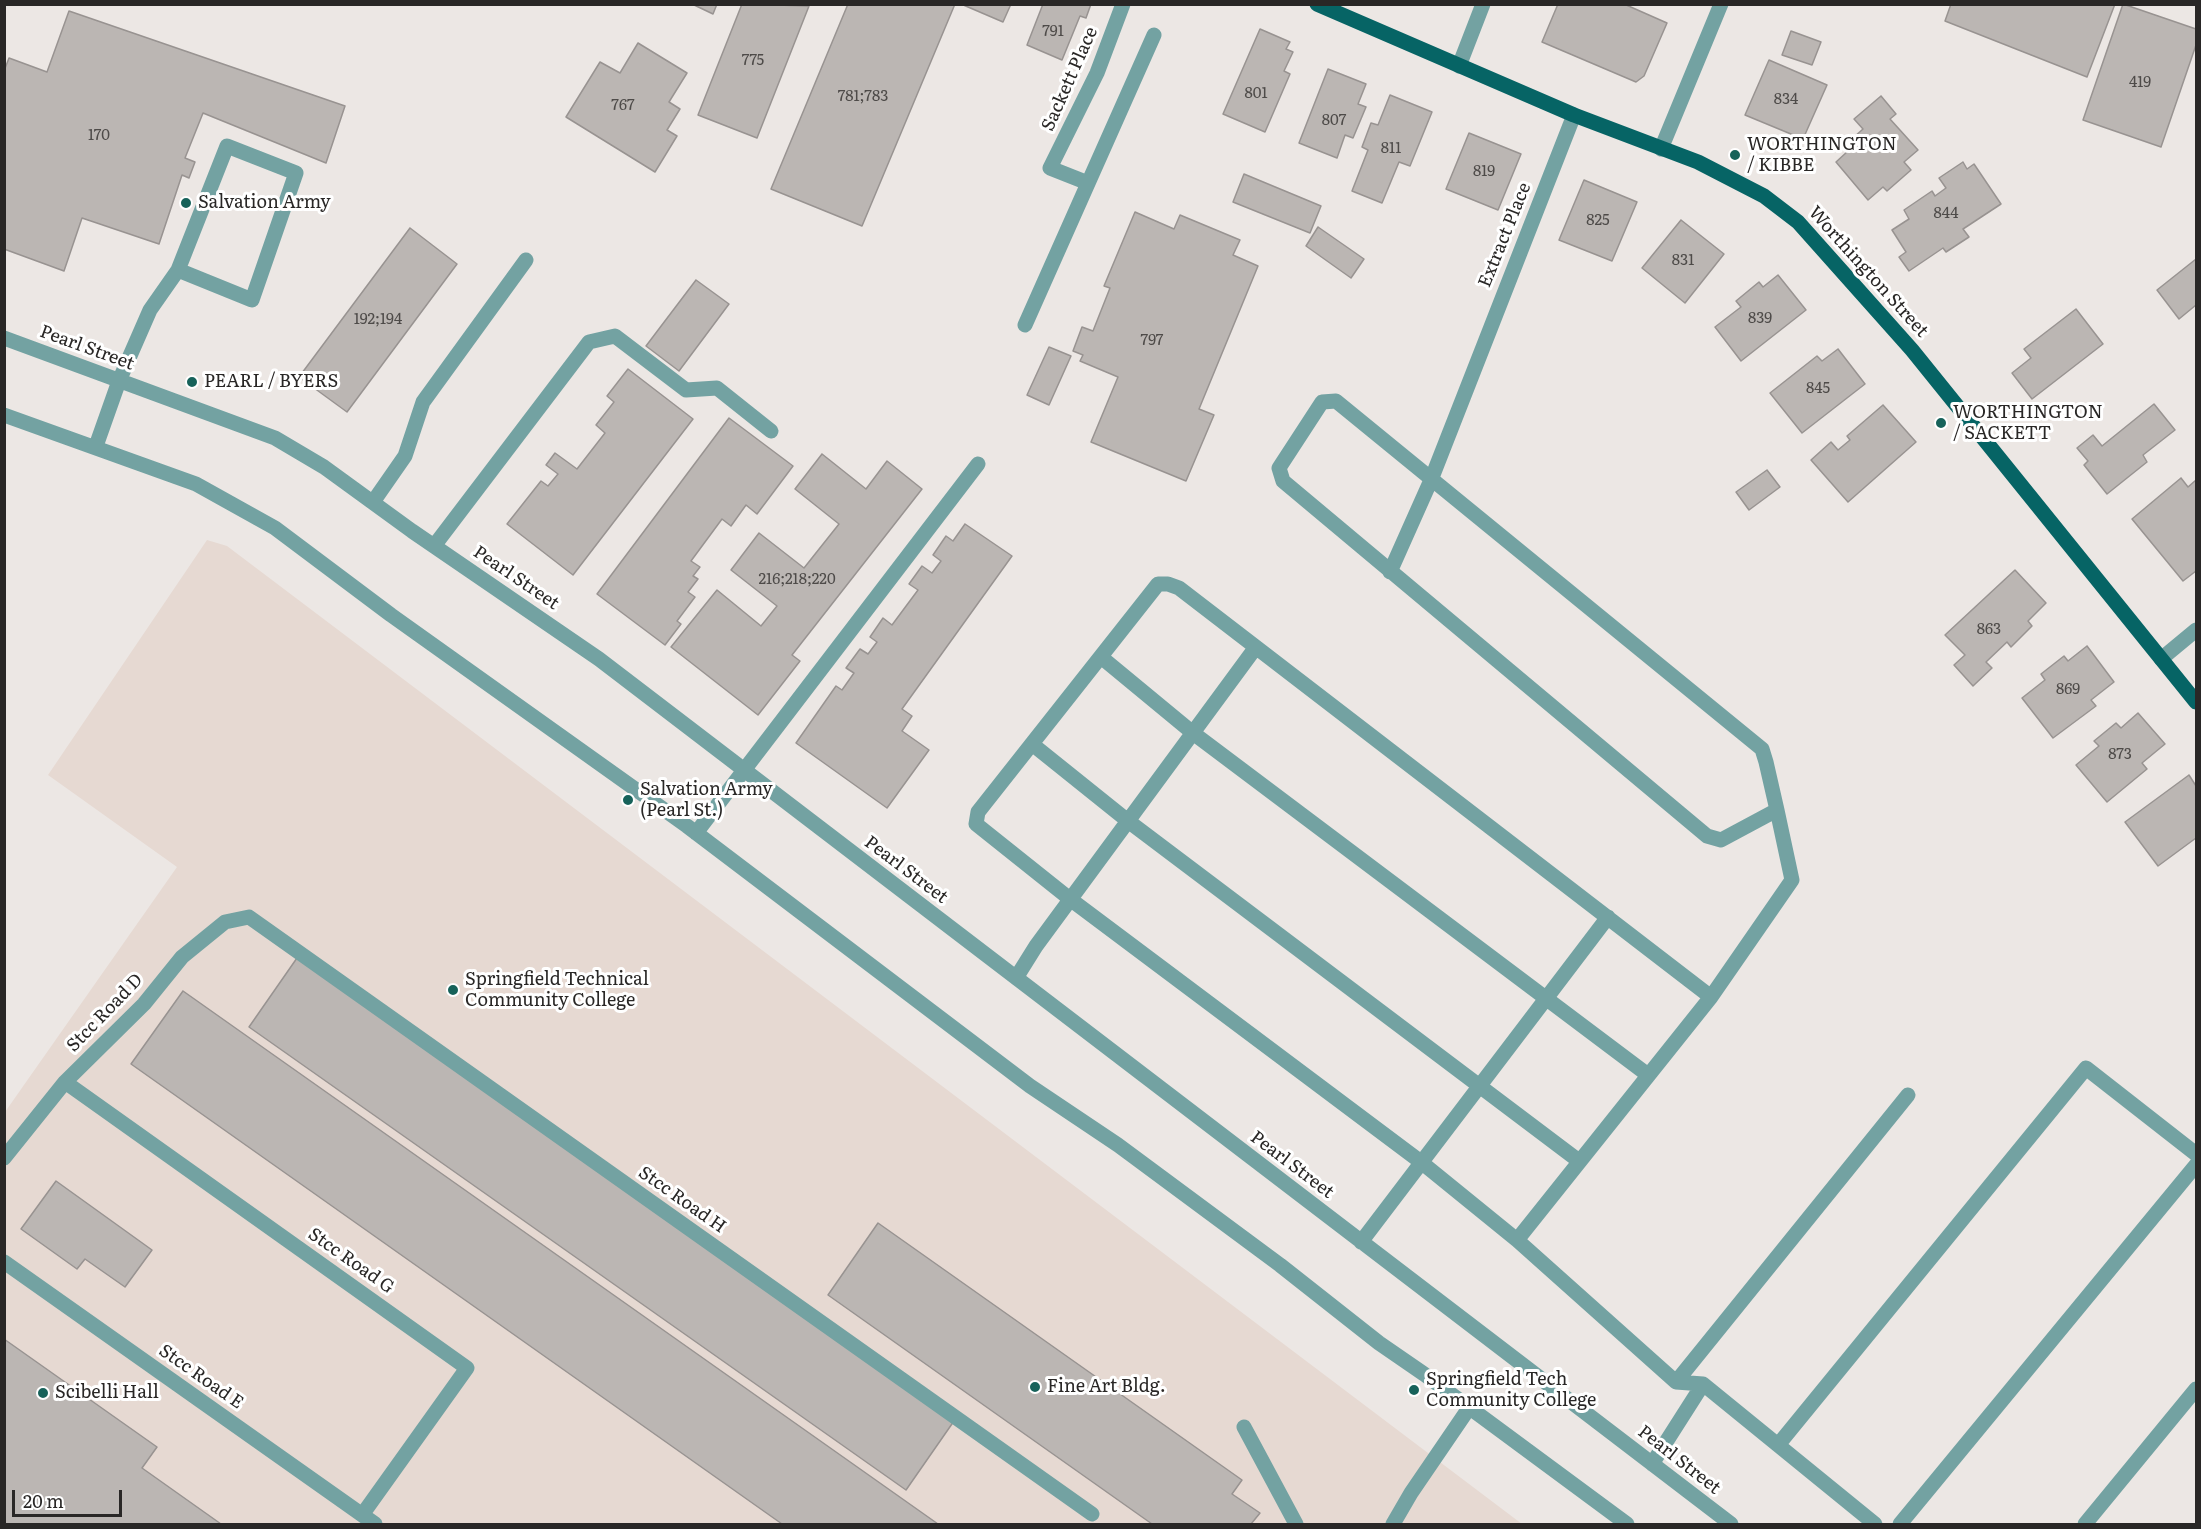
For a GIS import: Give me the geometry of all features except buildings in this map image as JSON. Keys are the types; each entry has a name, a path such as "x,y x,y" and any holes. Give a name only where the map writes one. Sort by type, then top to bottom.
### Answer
{"main road":[{"name":"Worthington Street","path":"1317,4 1574,115 1698,162 1764,196 1798,222 1919,358 2196,702"}],"street":[{"name":"Sackett Place","path":"1088,183 1050,168 1097,73 1123,4"},
{"path":"1459,66 1483,4"},
{"path":"1661,149 1721,4"},
{"path":"1025,326 1154,35"},
{"name":"Extract Place","path":"1390,572 1431,480 1574,115"},
{"path":"96,446 119,381 150,310 178,270 227,146 296,173 252,300 178,270"},
{"path":"373,502 405,456 423,402 526,260"},
{"path":"434,546 589,342 615,336 686,390 717,388 771,431"},
{"name":"Pearl Street","path":"4,338 275,438 309,457 599,659 1731,1524"},
{"path":"1517,1240 1711,997 1792,880 1777,810 1762,749 1336,401 1322,402 1279,468 1283,481 1707,836 1721,840 1777,810"},
{"path":"4,415 96,446 213,492 275,528 391,615 696,833 1030,1086 1118,1145 1280,1265 1379,1343 1627,1524"},
{"path":"696,833 978,464"},
{"path":"1711,997 1179,588 1168,584 1158,584 978,812 976,824 1070,899 1421,1162 1517,1240 1676,1382 1703,1384 1875,1524"},
{"path":"2161,659 2196,630"},
{"path":"1016,978 1070,899 1256,647"},
{"path":"1101,657 1193,733 1648,1075"},
{"path":"1032,744 1128,821 1480,1084 1579,1161"},
{"name":"Stcc Road D","path":"4,1158 65,1082 144,1004 182,957 225,922 249,917"},
{"name":"Stcc Road H","path":"249,917 1092,1514"},
{"path":"1361,1242 1608,917"},
{"path":"1778,1445 2086,1068 2196,1154"},
{"name":"Stcc Road G","path":"65,1082 467,1368 362,1515"},
{"path":"1676,1382 1908,1095"},
{"path":"1900,1524 2196,1165"},
{"name":"Stcc Road E","path":"4,1262 375,1524"},
{"path":"1652,1464 1703,1384"},
{"path":"2085,1524 2196,1389"},
{"path":"1393,1524 1411,1493 1469,1408"},
{"path":"1244,1427 1296,1524"}],"shaded area":[{"name":"Springfield Technical Community College","path":"207,540 227,546 1522,1524 5,1524 5,1112 177,867 48,775"}],"place":[{"name":"WORTHINGTON / KIBBE","path":"1735,155"},
{"name":"Salvation Army","path":"186,203"},
{"name":"PEARL / BYERS","path":"192,382"},
{"name":"WORTHINGTON / SACKETT","path":"1941,423"},
{"name":"Salvation Army (Pearl St.)","path":"628,800"},
{"name":"Springfield Technical Community College","path":"453,990"},
{"name":"Fine Art Bldg.","path":"1035,1387"},
{"name":"Springfield Tech Community College","path":"1414,1390"},
{"name":"Scibelli Hall","path":"43,1393"}]}
